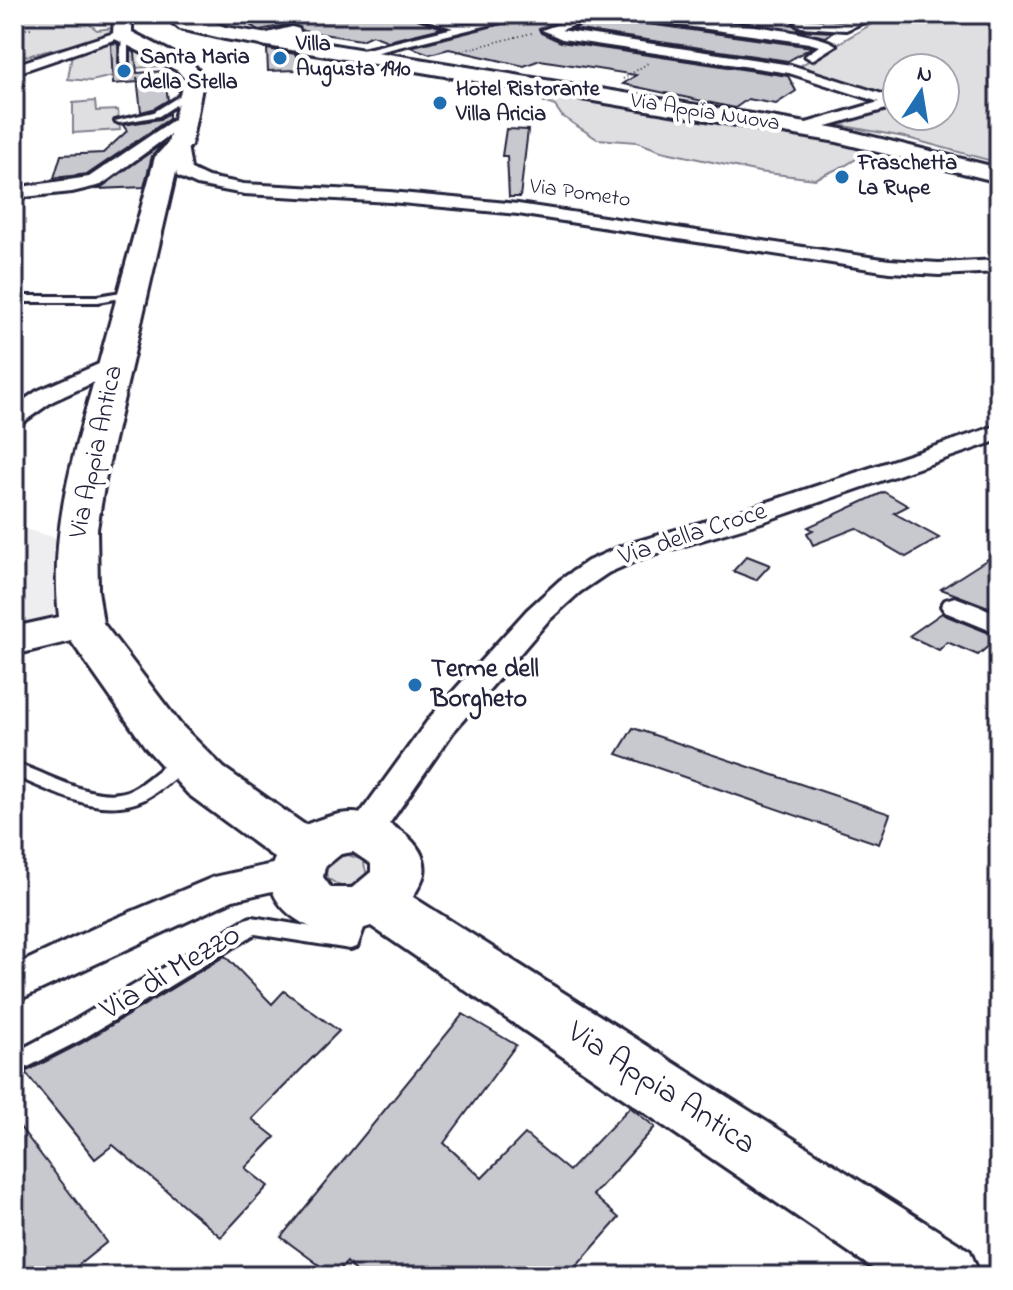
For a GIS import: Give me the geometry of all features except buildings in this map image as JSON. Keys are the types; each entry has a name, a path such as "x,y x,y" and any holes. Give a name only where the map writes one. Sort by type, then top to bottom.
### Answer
{"street":[{"path":"123,14 124,36"},
{"path":"414,14 468,29"},
{"path":"480,14 502,20"},
{"path":"359,55 519,16 517,14"},
{"path":"549,29 600,14"},
{"path":"627,14 811,39 829,45 812,56"},
{"path":"731,14 827,26 852,25 874,14"},
{"name":"Via Appia Nuova","path":"179,15 187,25 208,22 262,40 290,30 359,55 879,143 999,175"},
{"path":"549,29 558,34 791,69 890,101 801,129"},
{"path":"14,70 124,36 190,70 194,77 186,117 95,181 72,187 14,193"},
{"name":"Via Pometo","path":"186,117 183,172 203,181 244,189 378,196 518,209 897,266 999,266"},
{"name":"Via Appia Antica","path":"186,117 167,157 77,529 77,590 82,625 163,736 217,789 324,849"},
{"path":"14,418 45,396 115,364"},
{"name":"Via della Croce","path":"324,849 548,605 570,586 608,562 999,432"},
{"path":"955,606 999,625"},
{"path":"14,641 82,625"},
{"name":"Via della Croce","path":"324,849 371,822 442,724"},
{"path":"324,849 392,849 397,871 394,882 368,905 328,910 314,904 303,895 324,849"},
{"name":"Via di Mezzo","path":"14,985 120,933 324,849"},
{"name":"Via Appia Antica","path":"368,905 945,1276"},
{"path":"785,1171 897,1276"}],"lane":[{"path":"705,25 723,14"},
{"path":"124,36 124,62"},
{"path":"119,121 156,114 186,117"},
{"path":"14,299 104,298 133,293"},
{"path":"14,769 91,797 119,801 141,791 186,760"},
{"name":"Via di Mezzo","path":"14,1064 73,1033 252,925 350,941 368,905"}],"path":[{"path":"14,33 31,28"},
{"path":"411,64 549,29"},
{"path":"14,33 20,35"}],"shaded area":[{"path":"14,14 68,14 81,24 88,23 97,30 113,28 113,35 14,59"},
{"path":"889,14 999,14 999,163 904,137 833,124 881,112 881,132 961,132 961,52 881,52 881,93 798,67"},
{"path":"118,38 158,61 161,66 136,68 135,62 112,64 113,76 91,81 68,79 72,54"},
{"path":"558,94 874,148 815,179 759,172 661,151 637,142 597,139 562,116 555,106 544,102"},
{"path":"95,101 96,111 118,110 120,130 73,133 73,103"},
{"path":"14,526 60,539 60,607 49,618 14,628"},
{"path":"348,855 363,860 367,875 354,885 342,887 327,878 326,873 328,865 335,859"}],"place":[{"name":"Villa Augusta 1910","path":"280,58"},
{"name":"Santa Maria della Stella","path":"124,71"},
{"name":"Hotel Ristorante Villa Aricia","path":"440,103"},
{"name":"Fraschetta La Rupe","path":"842,177"},
{"name":"Terme dell Borgheto","path":"415,685"}]}
